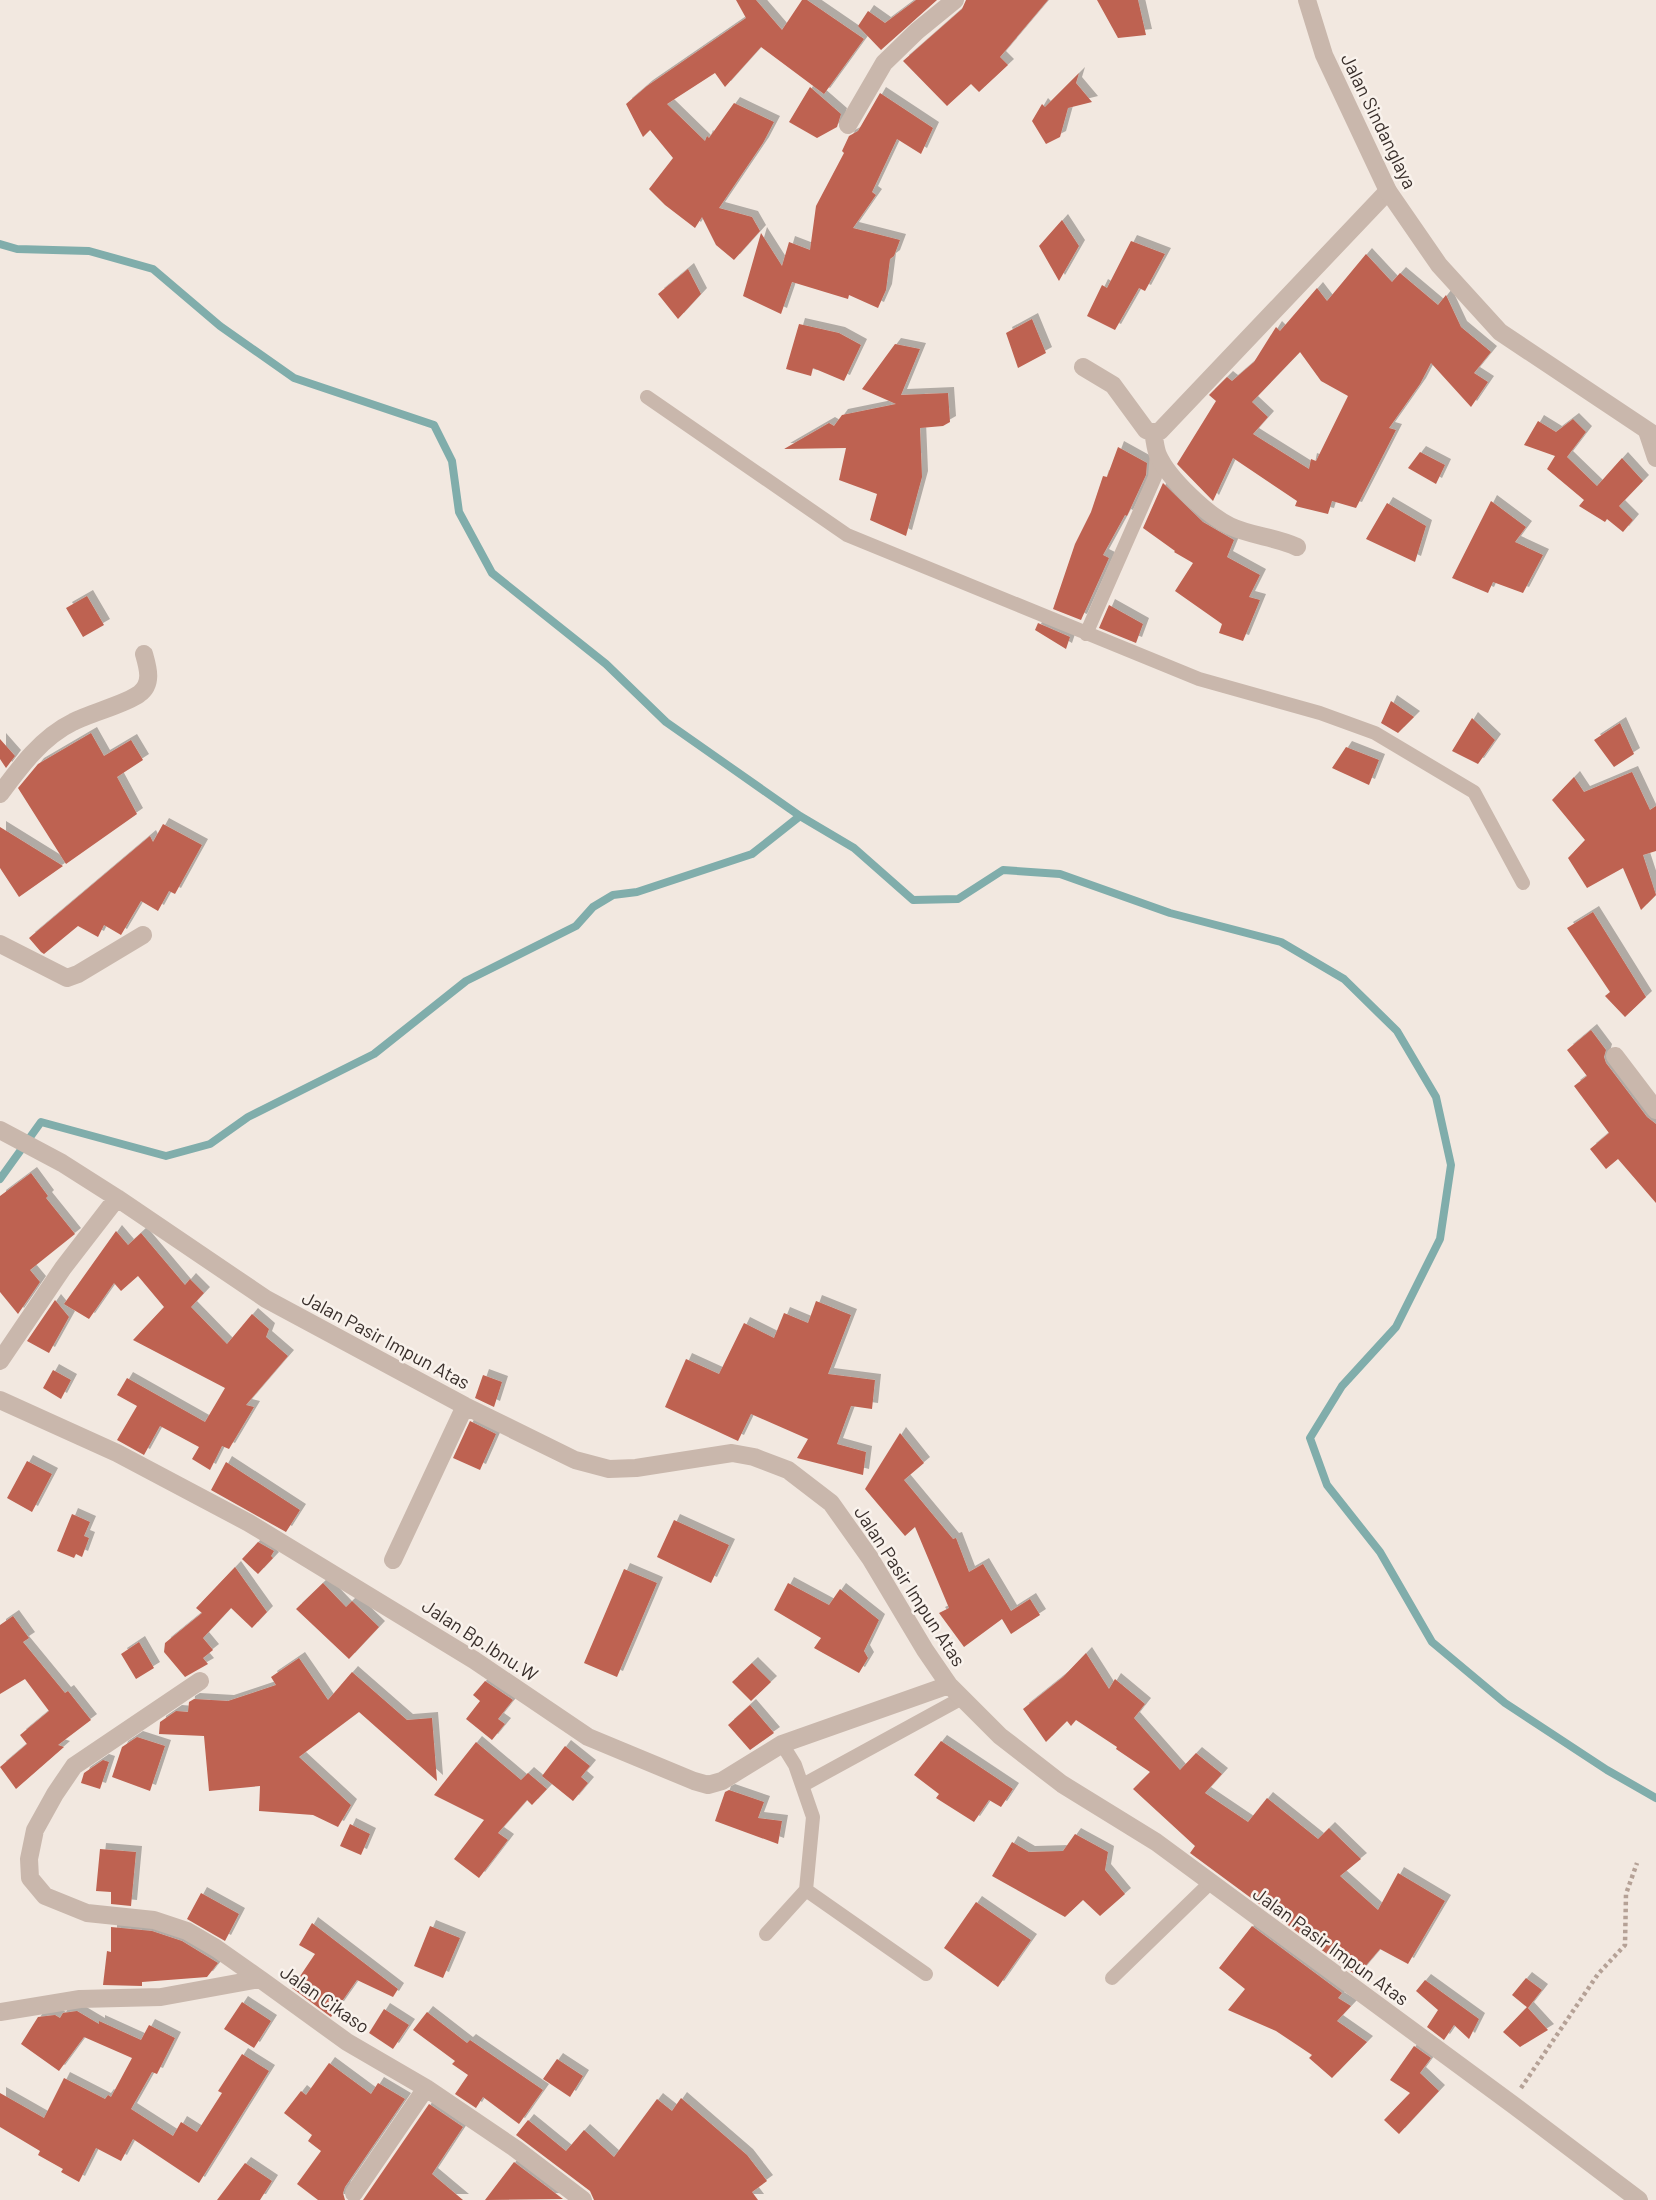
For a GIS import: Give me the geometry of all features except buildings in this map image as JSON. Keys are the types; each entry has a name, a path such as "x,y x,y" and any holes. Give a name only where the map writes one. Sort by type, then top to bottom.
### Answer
{"street":[{"path":"848,125 884,63 955,0"},
{"name":"Jalan Sindanglaya","path":"1307,0 1324,55 1388,191 1439,265 1500,332 1651,433"},
{"path":"1083,367 1113,385 1146,430 1153,433 1160,431 1388,191"},
{"path":"1153,433 1157,453 1169,472 1213,515 1231,527 1283,540 1297,547"},
{"path":"1651,433 1656,458"},
{"path":"0,794 22,764 48,738 72,722 139,694 147,684 149,672 144,654"},
{"path":"0,944 67,978 143,935"},
{"path":"1615,1056 1656,1110"},
{"name":"Jalan Pasir Impun Atas","path":"0,1130 62,1163 266,1299 465,1406 575,1460 608,1469 636,1468 732,1453 754,1457 788,1470 831,1503 870,1558 925,1650 956,1692 1000,1736 1062,1784 1156,1842 1639,2200"},
{"path":"0,1361 63,1268 117,1198"},
{"name":"Jalan Bp.Ibnu.W","path":"0,1400 117,1453 249,1523 474,1660 588,1737 694,1781 708,1785 722,1781 782,1744 956,1692"},
{"path":"393,1560 465,1406"},
{"path":"200,1681 74,1766 35,1830 29,1858 30,1878 45,1896 87,1913 153,1920 187,1931 260,1979"},
{"name":"Jalan Cikaso","path":"0,2011 80,1999 161,1997 260,1979 347,2042 426,2088 516,2149 578,2198"},
{"path":"354,2193 426,2088"}],"lane":[{"path":"647,397 847,535 1199,679 1320,713 1375,733 1474,792 1523,883"},
{"path":"1086,634 1154,477 1157,453"},
{"path":"803,1785 956,1692"},
{"path":"766,1934 806,1891 813,1817 795,1765 782,1744"},
{"path":"1112,1978 1210,1883"},
{"path":"806,1891 926,1974"}],"path":[{"path":"1512,2104 1598,1974 1625,1945 1626,1894 1637,1864"}],"waterway":[{"path":"0,244 17,249 89,251 153,269 220,326 294,378 434,425 452,461 459,512 492,573 606,664 666,722 800,816 854,848 913,900 958,899 1003,870 1060,874 1170,913 1281,942 1344,979 1397,1031 1436,1097 1451,1165 1440,1239 1396,1327 1342,1386 1310,1438 1327,1485 1380,1552 1432,1642 1505,1703 1607,1770 1656,1798"},
{"path":"0,1179 41,1122 166,1156 210,1144 248,1117 374,1054 466,981 576,926 593,907 613,895 637,892 752,854 800,816"}]}
